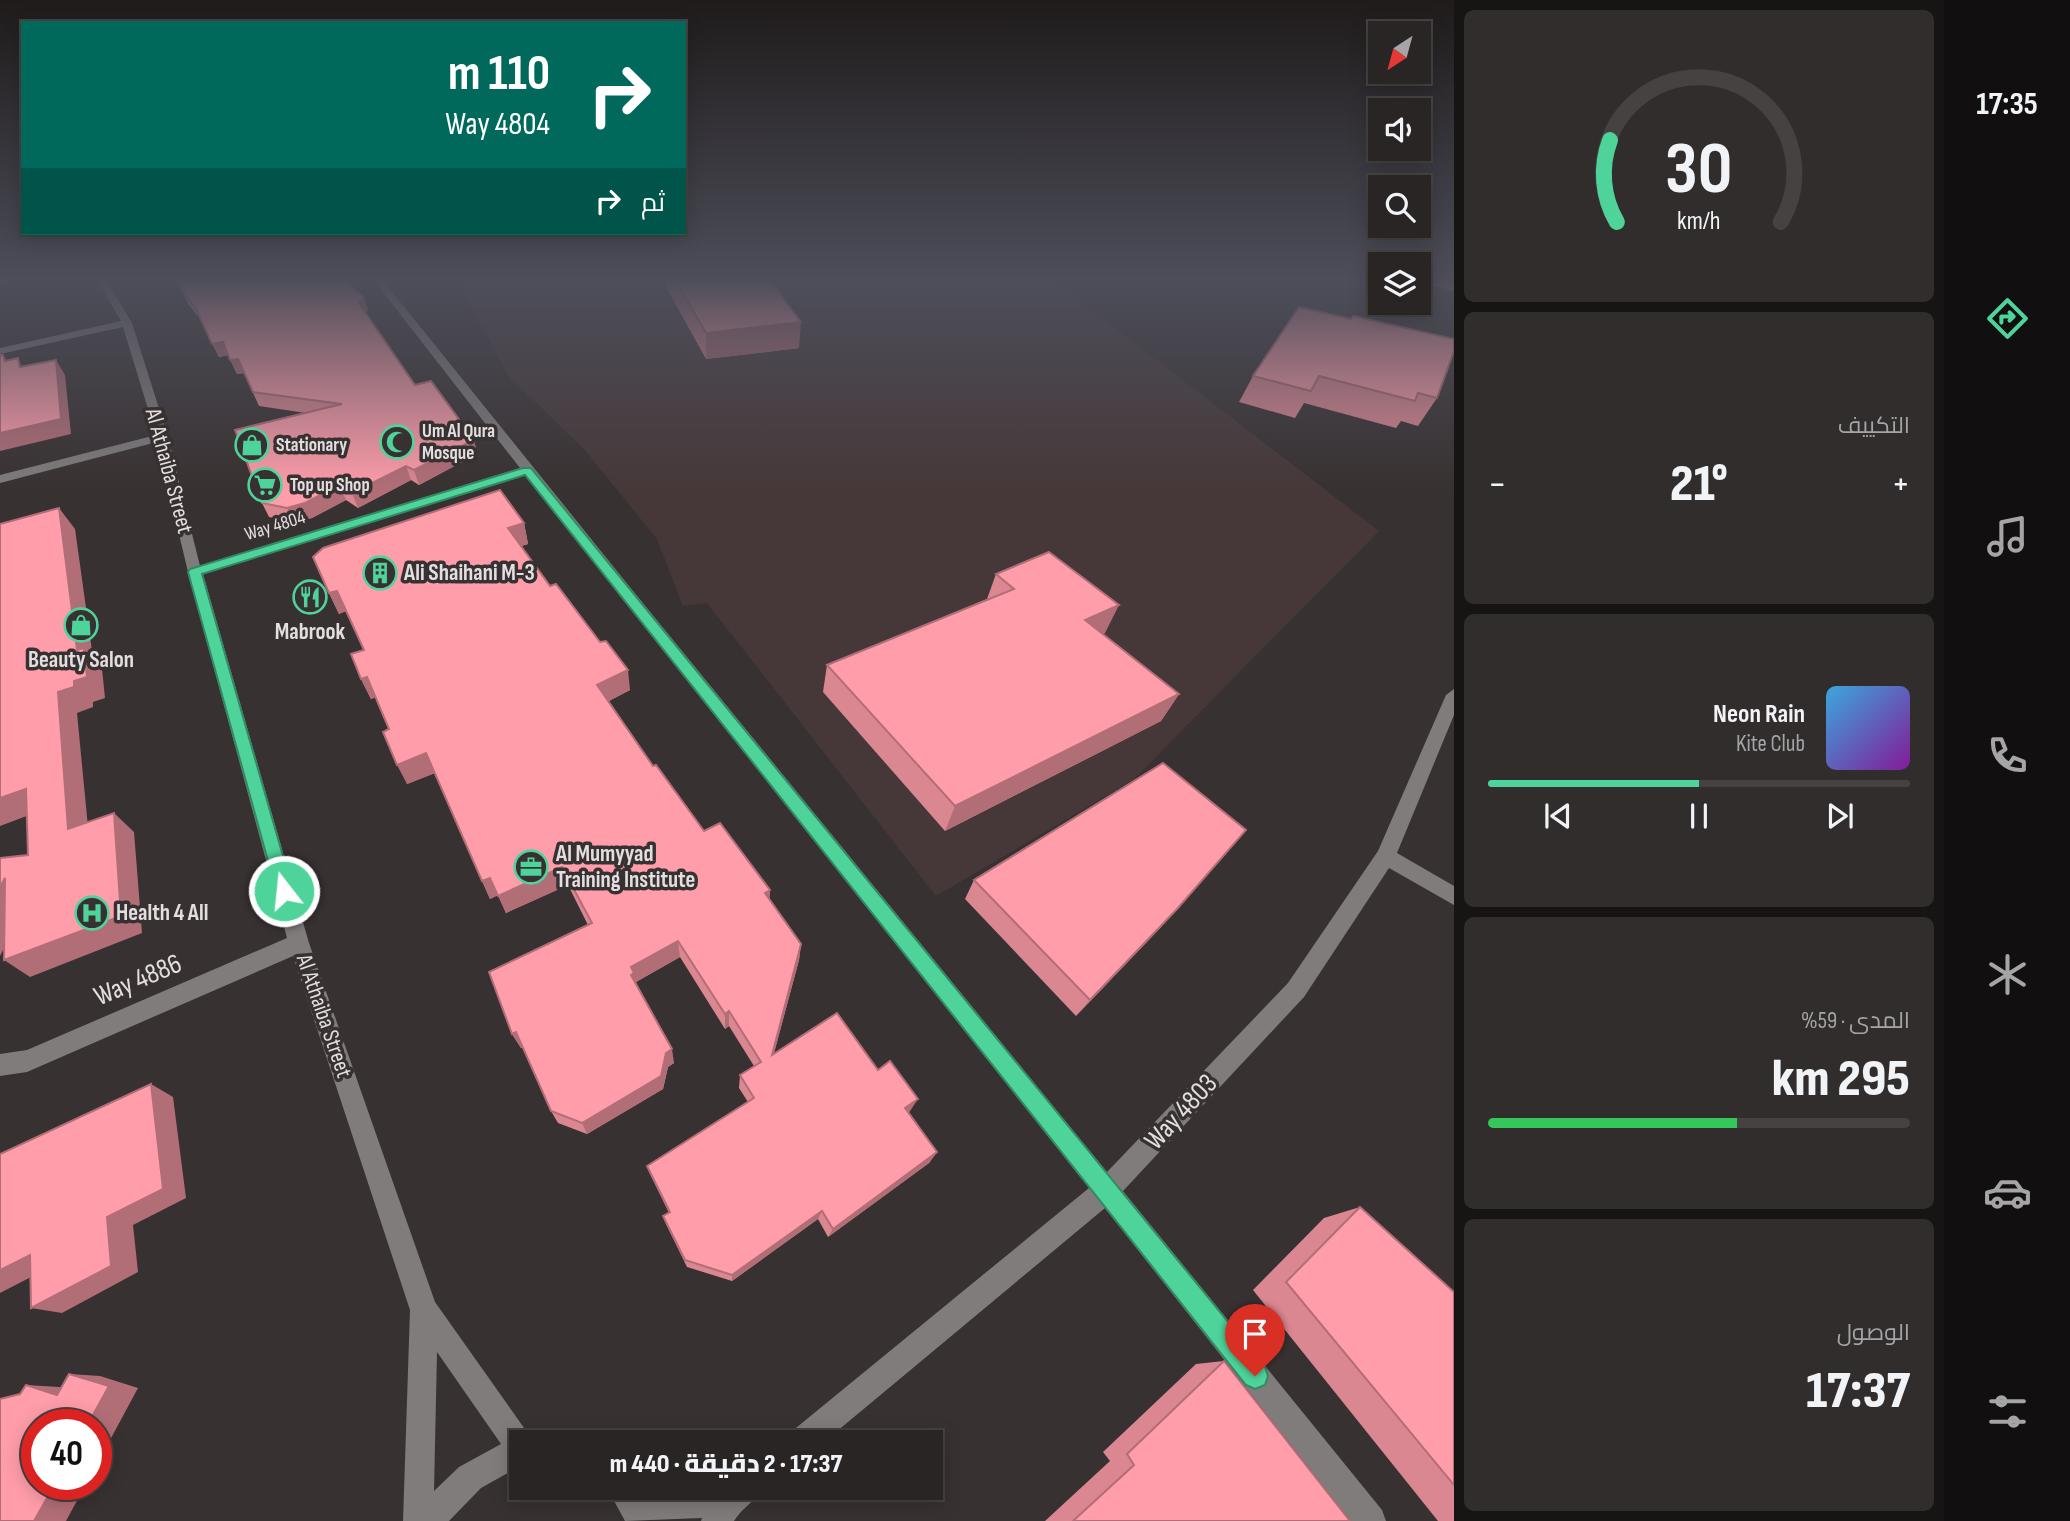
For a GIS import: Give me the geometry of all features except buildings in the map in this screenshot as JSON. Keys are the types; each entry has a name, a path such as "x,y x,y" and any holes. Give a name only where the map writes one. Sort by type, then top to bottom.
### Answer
{"street":[{"name":"Al Athaiba Street","path":"135,349 162,437 195,572 299,943 424,1310 509,1431"},
{"path":"432,349 1108,1189 1371,1521"},
{"path":"0,479 162,437"},
{"name":"Way 4804","path":"195,572 527,470"},
{"name":"Way 4803","path":"816,1430 1108,1189 1296,990 1386,856 1454,695"},
{"path":"1386,856 1454,895"},
{"name":"Way 4886","path":"0,1065 27,1061 299,943"},
{"name":"Al Athaiba Street","path":"418,1521 424,1310"},
{"path":"431,1521 465,1481 493,1460 509,1454"},
{"path":"634,1506 730,1503"}],"shaded area":[{"path":"494,349 1142,349 1379,531 1133,780 936,896 707,603 683,606 657,539 583,448 509,377"}],"place":[{"name":"Um Al Qura Mosque","path":"397,442"},
{"name":"Stationary","path":"252,445"},
{"name":"Top up Shop","path":"265,485"},
{"name":"Ali Shaihani M-3","path":"380,573"},
{"name":"Mabrook","path":"310,597"},
{"name":"Beauty Salon","path":"81,625"},
{"name":"Al Mumyyad Training Institute","path":"531,867"},
{"name":"Health 4 All","path":"92,913"}],"route":[{"path":"284,891 195,572 527,470 1108,1189 1255,1376"}]}
